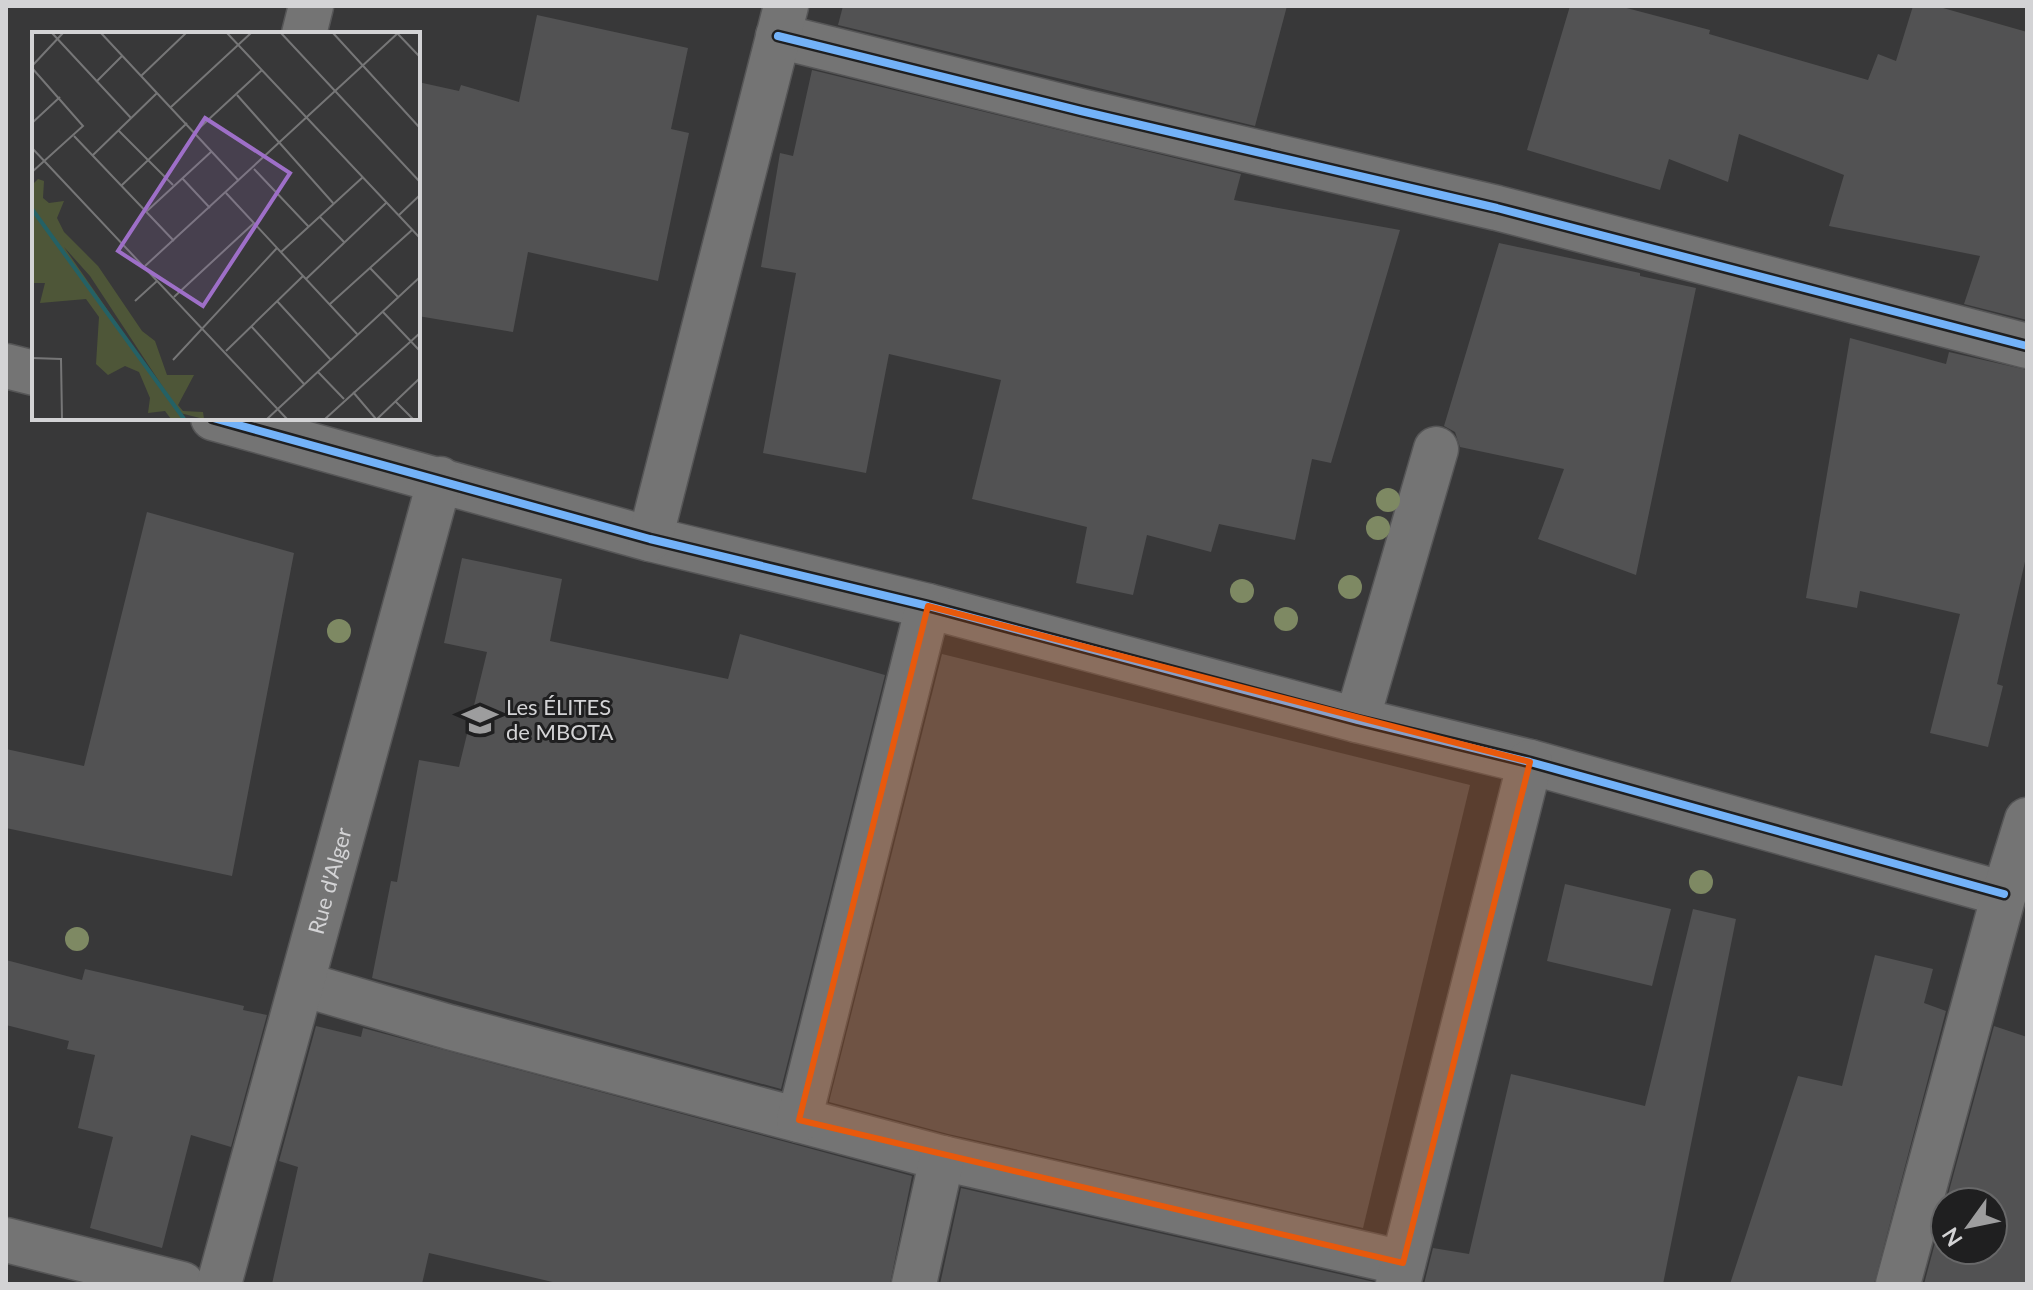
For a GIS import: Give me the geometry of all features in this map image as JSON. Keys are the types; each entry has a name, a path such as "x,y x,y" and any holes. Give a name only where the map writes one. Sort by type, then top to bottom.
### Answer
{"street":[{"path":"304,32 311,6"},
{"path":"650,539 782,21 1081,111 1497,208 2027,346"},
{"path":"6,366 32,372"},
{"path":"220,420 650,539 928,606 1357,720 1530,762 2004,894"},
{"path":"1357,720 1436,449"},
{"name":"Rue d'Alger","path":"219,1284 440,479"},
{"path":"799,1120 928,606"},
{"path":"302,984 449,1027 942,1158 1400,1274 1530,762"},
{"path":"1898,1284 2027,820"},
{"path":"914,1284 942,1158"},
{"path":"6,1240 182,1284"}],"highlighted area":[{"path":"928,606 1530,762 1403,1263 799,1120"}],"building":[{"path":"843,6 1287,6 1255,126 838,25"},
{"path":"1570,6 1619,6 1710,30 1709,34 1868,80 1878,54 1896,61 1913,6 1936,6 2027,32 2027,320 1964,304 1980,256 1829,226 1844,175 1739,134 1728,182 1669,159 1660,190 1527,150"},
{"path":"537,15 688,48 671,129 689,133 658,281 528,252 513,332 420,316 420,82 459,91 461,85 519,102"},
{"path":"812,70 1241,174 1234,200 1400,230 1331,463 1312,459 1295,540 1219,524 1211,552 1147,535 1133,595 1076,583 1087,527 972,499 1001,380 889,354 866,473 763,453 796,273 761,267 780,153 793,156"},
{"path":"1499,243 1696,288 1636,575 1538,539 1564,469 1460,447 1455,432 1444,426"},
{"path":"1850,338 1946,364 1949,352 2027,370 2027,553 1997,684 2003,686 1988,747 1930,733 1960,614 1860,591 1857,608 1806,598"},
{"path":"147,512 294,553 232,876 6,828 6,749 84,766"},
{"path":"462,558 562,579 550,641 728,679 740,634 885,675 781,1089 372,978 391,881 397,882 419,760 459,767 487,652 444,643"},
{"path":"942,654 1470,785 1363,1228 948,1134 829,1102"},
{"path":"1565,884 1671,909 1652,986 1547,961"},
{"path":"1693,909 1736,919 1663,1284 1424,1284 1433,1248 1469,1254 1511,1074 1645,1106"},
{"path":"1875,955 1933,969 1924,1003 1946,1011 1874,1284 1730,1284 1798,1076 1842,1086"},
{"path":"6,960 82,980 85,969 244,1006 243,1010 267,1015 231,1147 191,1135 162,1248 90,1228 113,1137 78,1128 95,1055 67,1049 69,1041 6,1025"},
{"path":"316,1026 361,1037 363,1028 912,1176 890,1284 561,1284 429,1253 422,1284 272,1284 298,1167 279,1161"},
{"path":"1994,1026 2027,1037 2027,1284 1924,1284 1929,1265 2009,1266 2009,1186 1950,1186"},
{"path":"961,1188 1374,1282 1374,1284 940,1284"}],"cycle path":[{"path":"778,36 1081,111 1497,208 2027,346"},
{"path":"220,420 650,539 928,606 1357,720 1530,762 2004,894"}],"place":[{"name":"Les ÉLITES de MBOTA","path":"480,720"}]}
